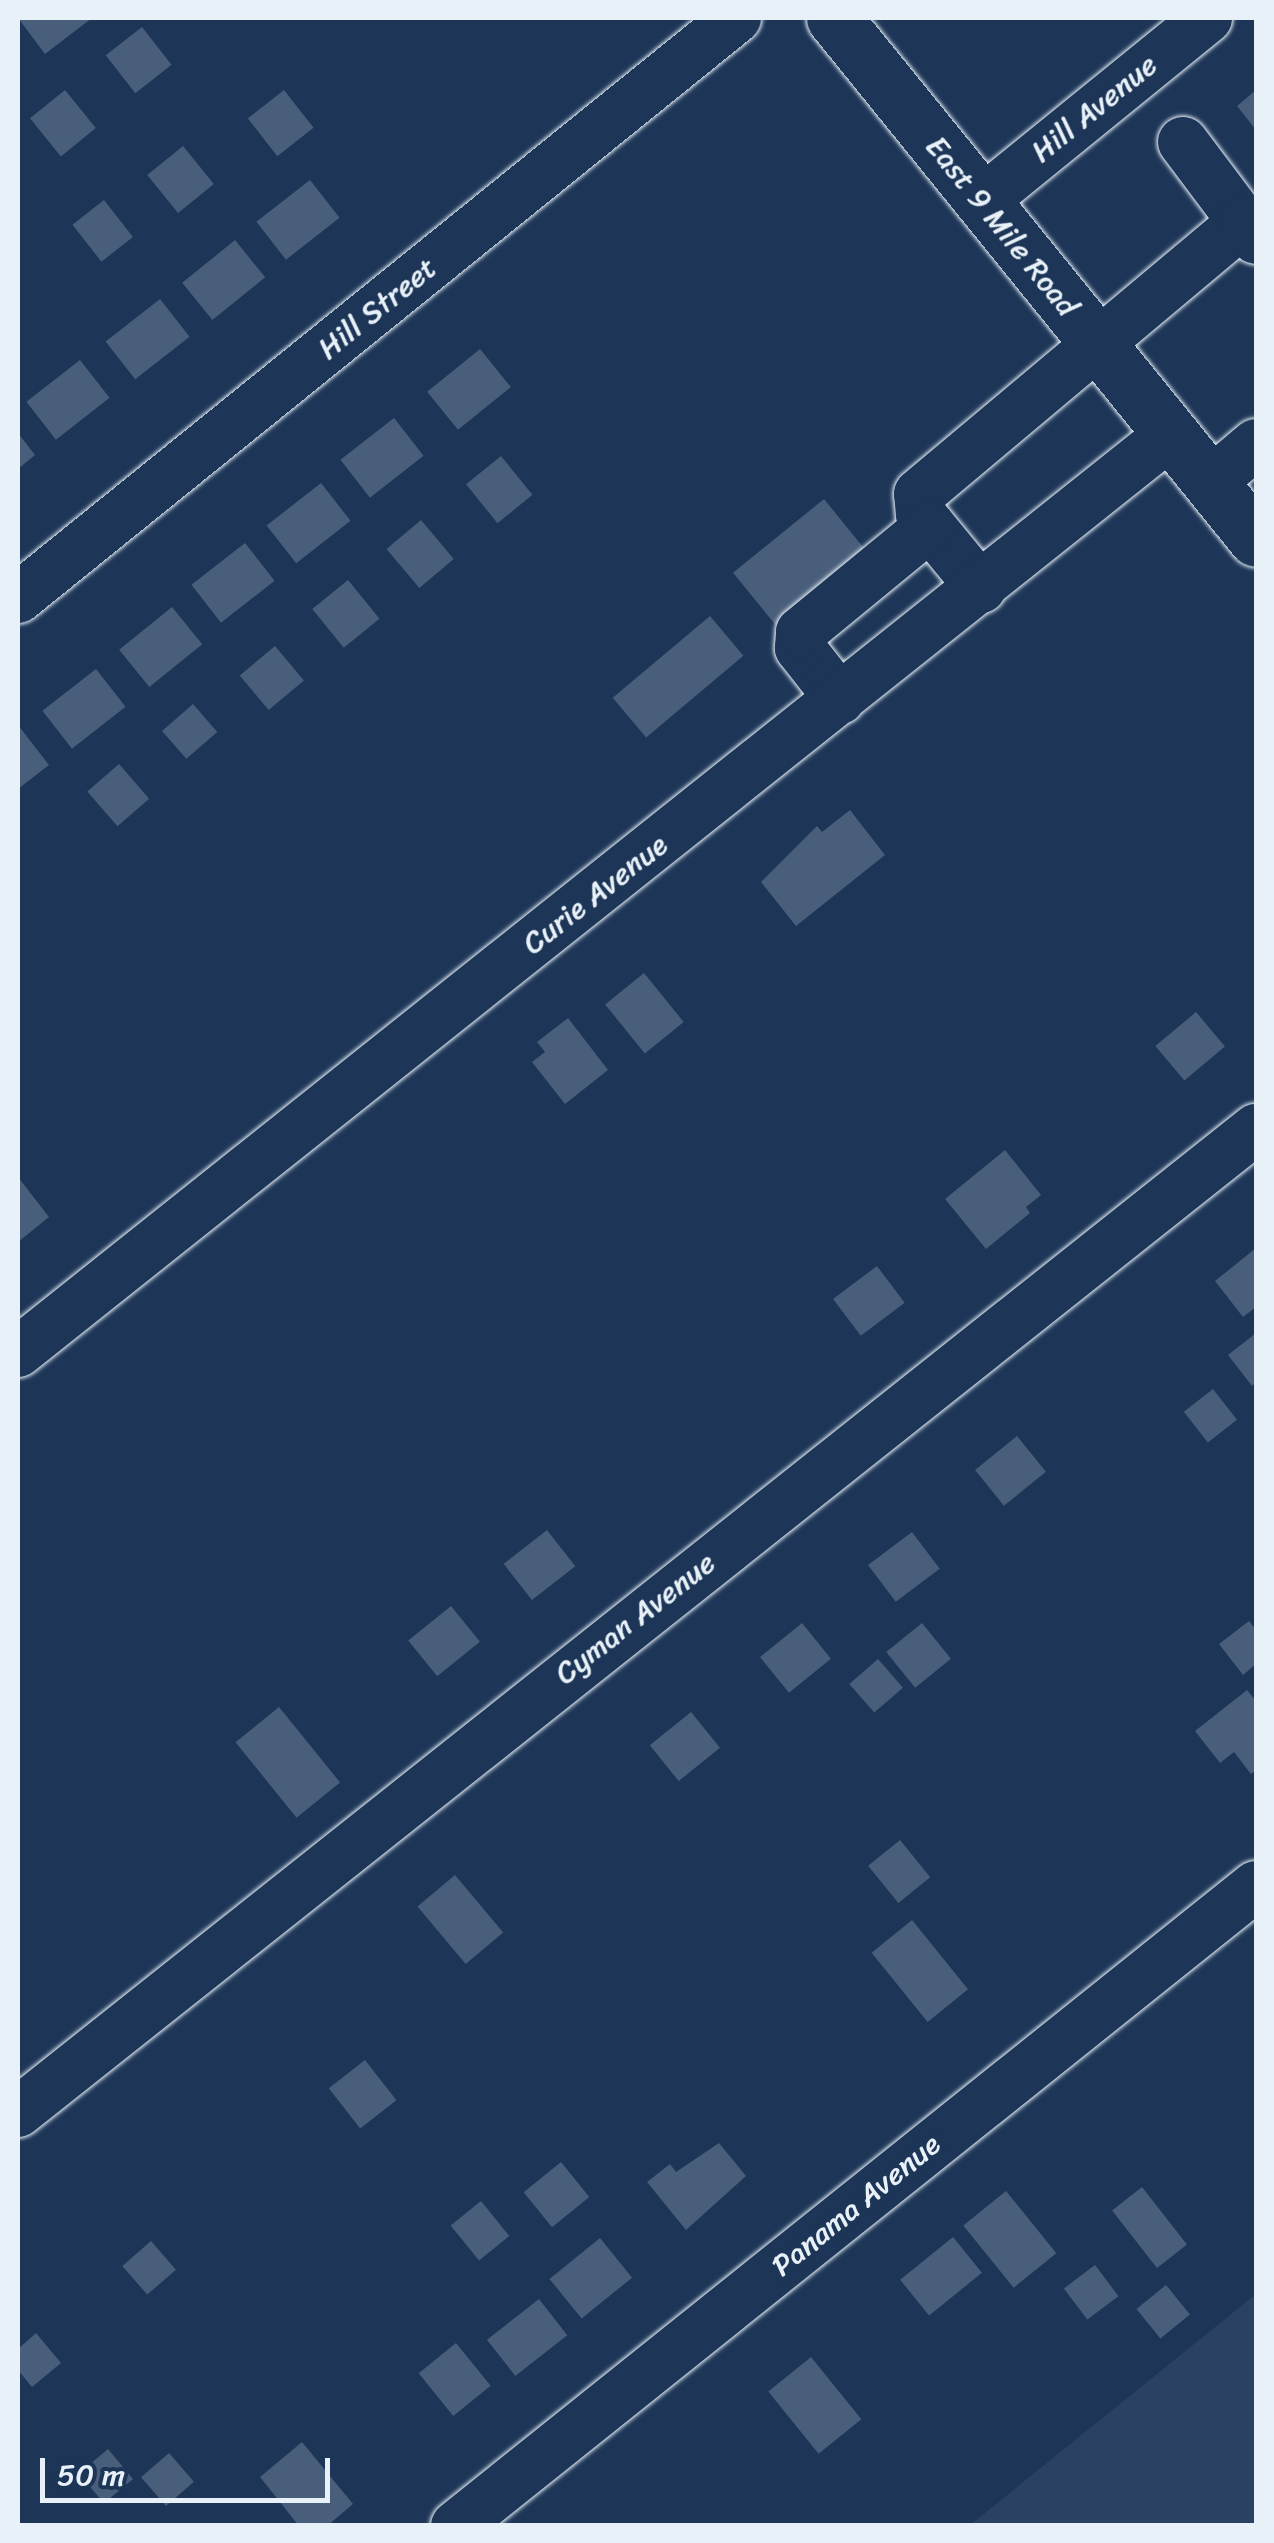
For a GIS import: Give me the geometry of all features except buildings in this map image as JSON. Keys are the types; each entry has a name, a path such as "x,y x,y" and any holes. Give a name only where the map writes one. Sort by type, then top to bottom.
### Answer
{"main road":[{"name":"East 9 Mile Road","path":"834,18 1256,539"}],"street":[{"name":"Hill Street","path":"18,598 736,18"},
{"name":"Hill Avenue","path":"982,201 1207,18"},
{"path":"980,588 921,515 919,494 1250,230 1183,142"},
{"name":"Curie Avenue","path":"18,1352 1171,434"},
{"path":"1211,482 1256,444"},
{"path":"840,699 800,648 800,632 930,526"},
{"name":"Cyman Avenue","path":"18,2112 1256,1129"},
{"name":"Panama Avenue","path":"456,2526 1256,1886"}],"shaded area":[{"path":"1256,2294 1256,2525 970,2525"}]}
